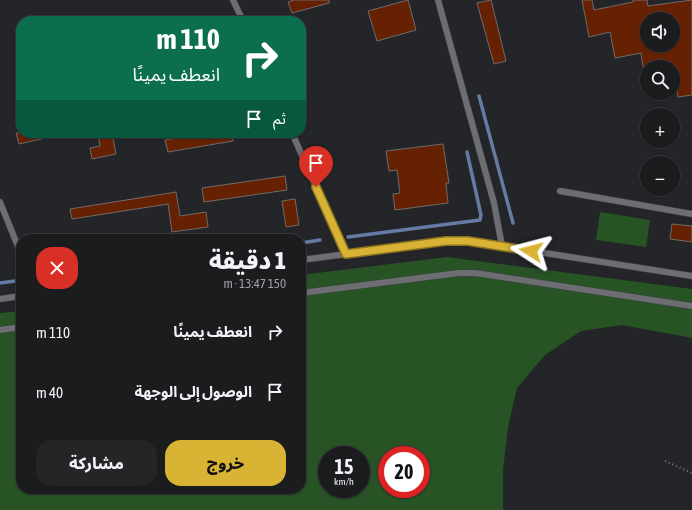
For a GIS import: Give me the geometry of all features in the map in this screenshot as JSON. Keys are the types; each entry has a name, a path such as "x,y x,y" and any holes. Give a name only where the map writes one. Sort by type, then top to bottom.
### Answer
{"lane":[{"path":"233,0 241,16"},
{"path":"438,0 494,203 502,246"},
{"path":"294,138 346,254"},
{"path":"560,191 692,214"},
{"path":"0,202 16,242"},
{"path":"306,259 446,241 468,241 692,276"},
{"path":"306,292 459,273 475,273 692,306"},
{"path":"0,299 16,297"},
{"path":"0,330 16,328"}],"path":[{"path":"665,461 692,473"}],"green space":[{"path":"600,212 650,220 646,247 596,240"},
{"path":"447,257 692,289 692,338 622,325 581,331 545,355 517,388 508,427 503,470 503,510 0,510 0,313 16,311 16,494 306,494 306,274"}],"building":[{"path":"294,0 329,0 329,3 292,13 288,2"},
{"path":"408,0 416,30 377,41 368,11"},
{"path":"491,0 506,61 494,64 477,3"},
{"path":"582,0 592,0 594,10 633,2 633,0 647,0 648,6 692,0 692,95 680,97 680,60 642,60 641,53 615,58 610,32 589,37"},
{"path":"17,138 46,138 19,144"},
{"path":"99,138 113,138 116,154 92,159 90,148 100,146"},
{"path":"177,138 233,138 233,141 168,152 165,140"},
{"path":"443,144 449,183 446,183 448,203 395,210 393,194 400,193 397,170 389,171 386,151"},
{"path":"285,176 287,190 204,202 202,188"},
{"path":"176,192 180,216 206,212 208,227 172,232 168,204 72,219 70,209"},
{"path":"295,199 299,225 286,227 282,201"},
{"path":"672,224 692,226 692,242 670,239"}],"waterway":[{"path":"479,96 513,223"},
{"path":"348,237 480,220 481,215 467,152"},
{"path":"306,242 320,240"},
{"path":"0,283 15,281"}],"route":[{"path":"316,187 346,254 446,241 468,241 531,251"}]}
